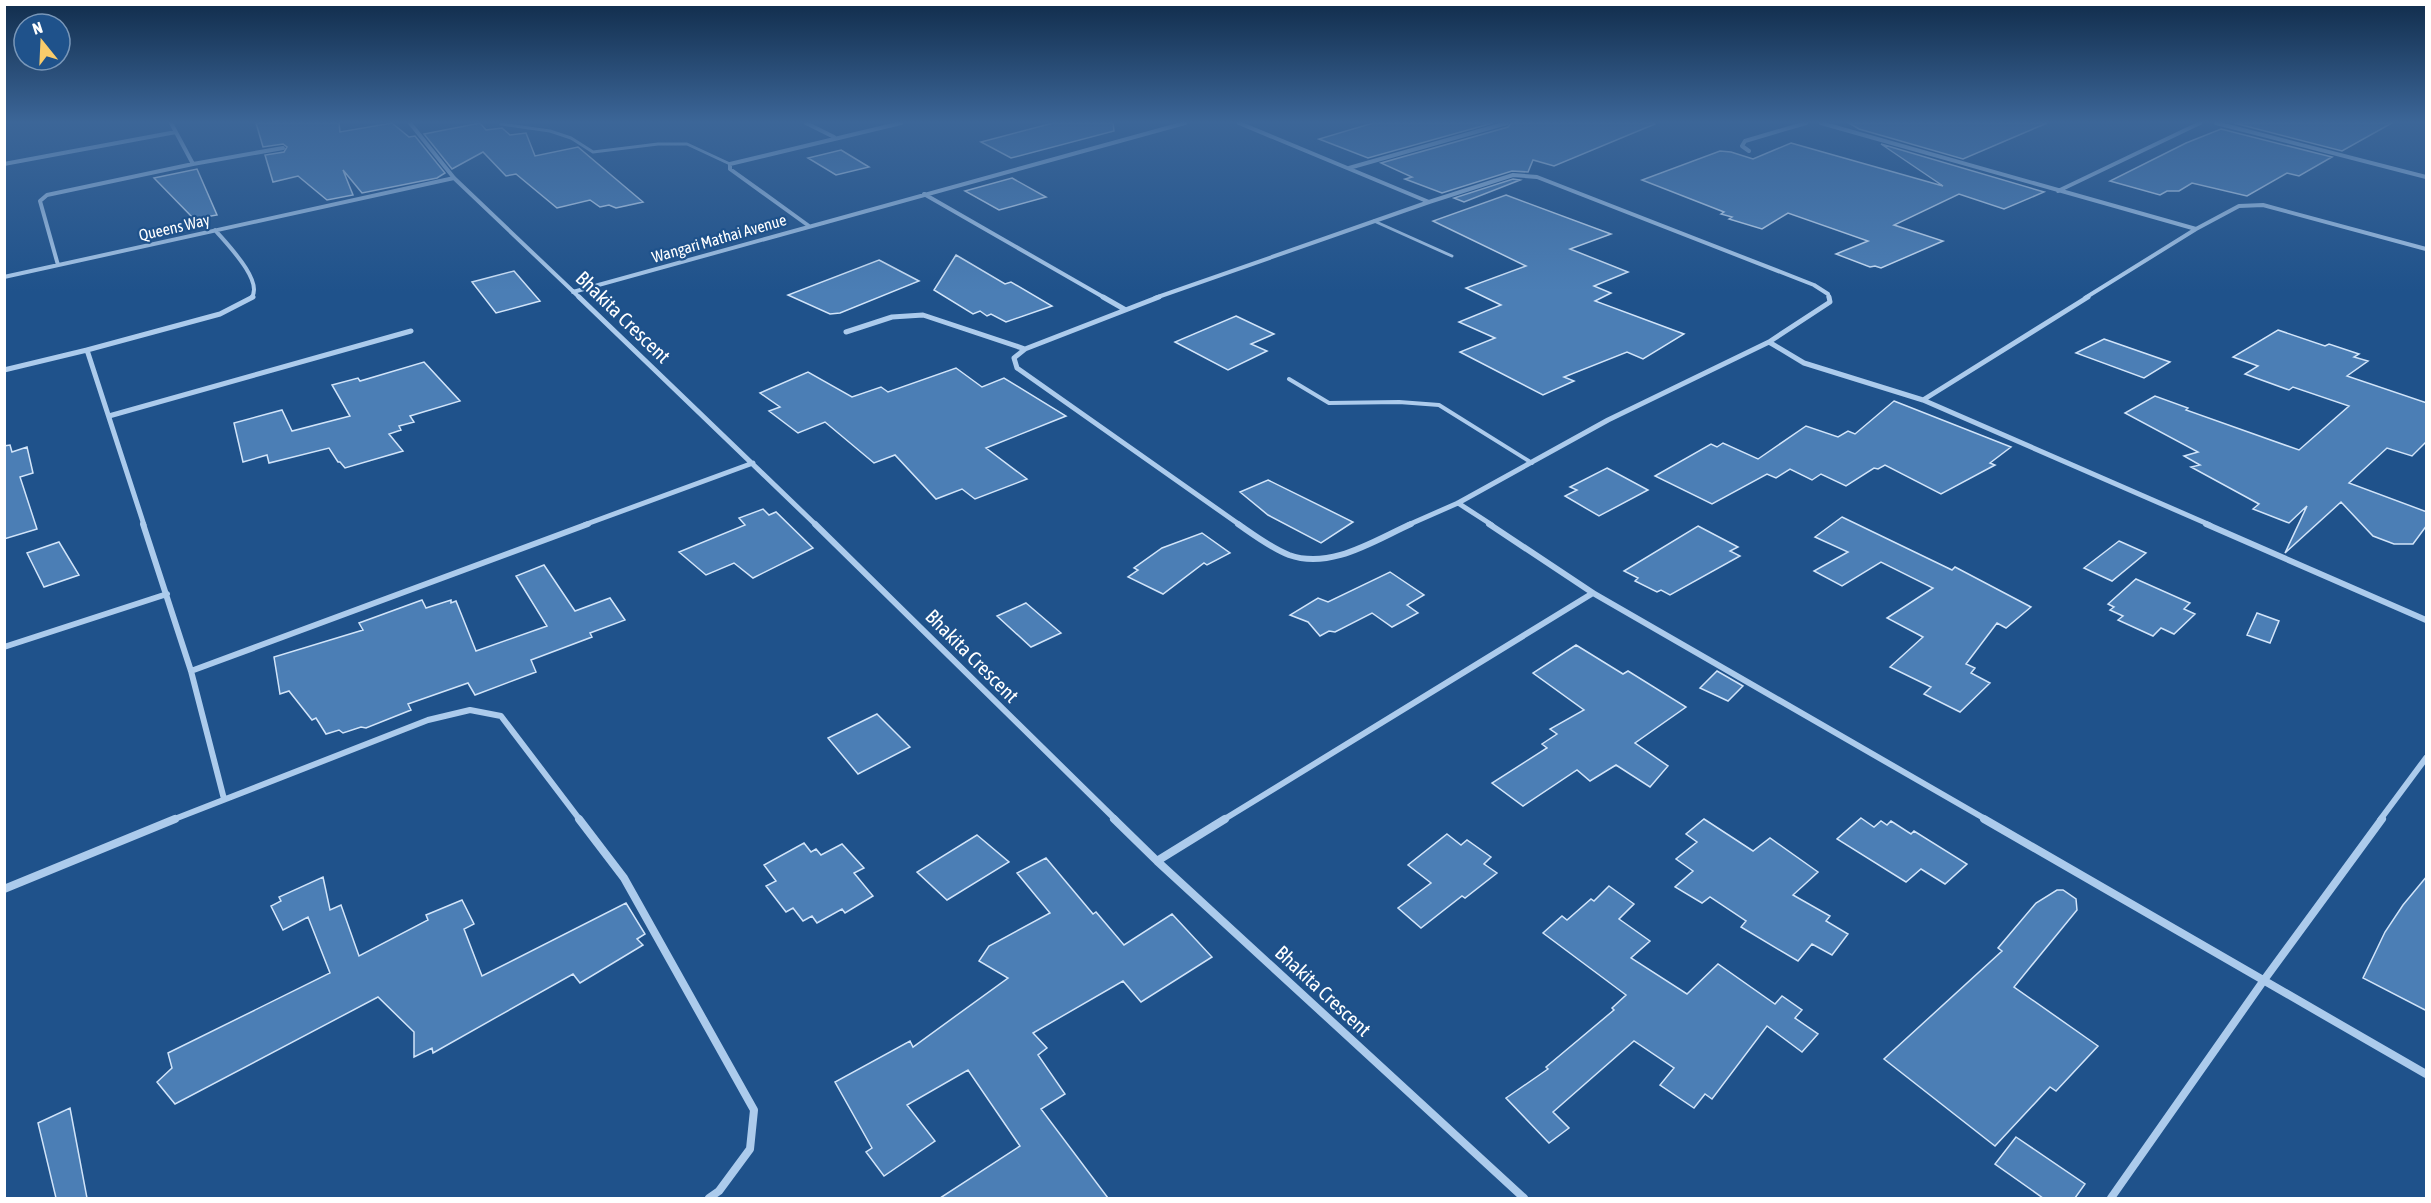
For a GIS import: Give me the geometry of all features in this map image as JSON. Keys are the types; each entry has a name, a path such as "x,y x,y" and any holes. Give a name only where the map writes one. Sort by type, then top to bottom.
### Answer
{"street":[{"path":"58,265 40,201 47,195 122,179"},
{"name":"Queens Way","path":"4,277 449,179"},
{"name":"Bhakita Crescent","path":"455,179 753,464 1157,861 1524,1198"},
{"path":"744,179 809,226"},
{"name":"Wangari Mathai Avenue","path":"573,292 981,179"},
{"path":"1375,179 1429,202"},
{"path":"1500,179 1124,309 1025,349 1014,358 1017,368 1255,536 1290,555 1310,558 1340,556 1458,503 1608,420 1769,342 1830,302 1828,294 1814,285 1542,179"},
{"path":"2016,179 2196,229"},
{"path":"2057,191 2082,179"},
{"path":"924,195 1124,309"},
{"path":"1923,400 2196,229 2240,206 2249,204 2263,206 2427,249"},
{"path":"4,370 220,314 250,300 255,294 255,285 242,263 215,230"},
{"path":"846,332 892,317 923,315 1025,349"},
{"path":"108,416 411,332"},
{"path":"1769,342 1804,363 1923,400 2427,620"},
{"path":"87,350 191,671 224,799"},
{"path":"191,671 753,464"},
{"path":"1458,503 1593,593 2427,1074"},
{"path":"1157,861 1593,593"},
{"path":"4,646 167,594"},
{"path":"4,889 224,799 428,720 470,710 501,716 624,878 754,1110 750,1149 719,1191 709,1198"},
{"path":"2111,1198 2264,981 2427,758"}],"lane":[{"path":"1374,221 1452,256"},
{"path":"1289,379 1329,403 1399,402 1439,405 1532,464"}],"building":[{"path":"155,179 201,179 217,215 194,219"},
{"path":"302,179 347,179 353,195 327,200"},
{"path":"351,179 431,179 362,193"},
{"path":"522,179 616,179 643,202 616,208 609,205 600,207 590,200 557,208"},
{"path":"1014,179 1046,197 999,210 965,191"},
{"path":"1405,179 1486,179 1442,193"},
{"path":"1513,179 1520,180 1464,202 1454,198"},
{"path":"1919,179 1943,186 1933,179 2000,179 2044,192 2004,209 1959,194 1894,225 1943,241 1881,268 1870,267 1836,254 1868,241 1788,213 1762,229 1729,219 1732,217 1721,214 1724,212 1642,180"},
{"path":"2114,179 2276,179 2247,196 2192,183 2179,191 2167,191 2160,195 2110,181"},
{"path":"1506,195 1611,234 1570,249 1628,272 1594,286 1611,293 1595,301 1684,334 1643,359 1627,352 1564,377 1574,381 1543,395 1460,352 1495,338 1459,322 1501,305 1466,288 1526,266 1433,221"},
{"path":"956,255 1005,284 1011,282 1052,306 1006,322 991,314 987,316 980,311 973,314 934,290"},
{"path":"879,260 919,281 840,313 830,314 788,295"},
{"path":"514,271 540,301 496,313 472,282"},
{"path":"1236,316 1274,334 1251,344 1267,351 1228,370 1175,342"},
{"path":"2278,330 2325,346 2329,344 2359,354 2354,357 2368,361 2347,376 2427,403 2427,441 2412,456 2387,448 2349,483 2427,512 2427,525 2413,544 2394,544 2373,536 2341,502 2285,553 2307,506 2289,523 2253,509 2259,504 2191,467 2200,465 2184,456 2198,452 2125,413 2155,396 2188,408 2186,410 2299,450 2349,406 2293,387 2289,390 2245,374 2258,366 2233,357"},
{"path":"2104,339 2170,362 2144,378 2076,353"},
{"path":"424,362 460,401 410,416 414,422 399,426 401,430 389,434 403,451 345,468 329,448 269,463 267,455 243,462 234,423 282,410 292,431 350,416 332,385 358,378 360,381"},
{"path":"956,368 982,387 1004,378 1066,416 986,448 1027,479 975,499 962,489 936,499 895,455 874,463 825,422 798,433 769,411 780,407 760,393 808,372 852,397 881,387 888,392"},
{"path":"1894,401 2011,447 1990,463 1995,465 1941,494 1885,465 1878,469 1874,468 1846,486 1821,474 1812,480 1790,469 1776,478 1767,474 1712,504 1655,476 1711,444 1717,447 1723,443 1758,459 1806,426 1838,437 1848,431 1855,434"},
{"path":"10,445 12,452 27,447 33,473 20,477 37,529 4,539 4,446"},
{"path":"1607,468 1648,490 1599,516 1565,496 1577,490 1570,487"},
{"path":"1268,480 1353,522 1321,543 1268,515 1240,492"},
{"path":"763,509 769,515 776,512 813,548 753,578 734,563 706,575 679,552 745,525 739,518"},
{"path":"1842,517 1952,570 1955,567 2031,607 2006,628 1997,623 1966,664 1975,668 1971,673 1990,683 1960,712 1924,694 1931,687 1890,667 1923,637 1887,618 1933,588 1881,562 1842,586 1814,571 1848,552 1815,537"},
{"path":"1698,526 1738,547 1730,551 1740,556 1670,595 1661,590 1657,592 1635,581 1638,578 1624,571"},
{"path":"1202,533 1230,553 1207,565 1204,563 1163,594 1128,577 1138,570 1134,568 1162,548"},
{"path":"2119,541 2146,553 2112,581 2084,568"},
{"path":"59,542 79,575 44,587 27,553"},
{"path":"544,565 575,611 610,598 625,620 590,633 592,637 531,660 536,672 475,695 468,683 408,704 411,710 366,728 361,727 343,733 339,730 326,734 316,718 312,720 289,691 280,694 274,657 363,630 359,623 422,600 426,608 451,600 451,603 456,601 476,651 547,626 516,576"},
{"path":"1390,572 1424,595 1407,605 1418,613 1392,627 1372,613 1335,632 1329,631 1320,636 1308,622 1290,615 1318,598 1328,602"},
{"path":"2136,579 2190,603 2184,609 2195,614 2174,634 2161,628 2153,636 2118,620 2123,616 2110,610 2114,607 2108,604"},
{"path":"1026,603 1061,633 1031,647 997,616"},
{"path":"2257,613 2279,621 2270,643 2247,635"},
{"path":"1576,645 1623,674 1628,671 1686,707 1635,743 1668,766 1650,787 1616,765 1590,781 1577,770 1523,806 1492,783 1547,748 1542,744 1557,734 1550,729 1584,710 1533,673"},
{"path":"1717,671 1743,686 1728,701 1700,688"},
{"path":"877,714 910,747 858,774 828,738"},
{"path":"1861,818 1874,827 1881,821 1887,825 1891,821 1911,834 1914,831 1967,864 1945,884 1921,869 1906,882 1837,839"},
{"path":"1704,819 1753,851 1770,838 1818,872 1793,895 1830,916 1826,921 1848,934 1832,955 1812,944 1798,961 1741,927 1746,921 1710,897 1702,903 1675,887 1693,871 1676,859 1697,842 1686,834"},
{"path":"1447,834 1461,845 1467,840 1491,857 1484,864 1497,873 1465,898 1462,896 1421,928 1398,908 1431,883 1408,865"},
{"path":"977,835 1009,862 947,900 917,872"},
{"path":"804,843 811,852 816,849 821,855 842,844 864,868 854,873 873,896 845,913 842,909 817,923 812,916 803,921 793,908 786,912 766,886 776,881 764,865"},
{"path":"1046,858 1093,914 1096,912 1124,945 1172,914 1212,957 1141,1002 1123,981 1033,1033 1047,1048 1038,1055 1065,1094 1041,1109 1108,1198 940,1198 1020,1146 968,1070 907,1105 935,1141 884,1176 866,1152 872,1148 835,1082 910,1041 913,1047 1008,978 979,961 989,946 1050,913 1017,873"},
{"path":"2427,876 2427,1011 2363,978 2385,932 2403,905"},
{"path":"323,877 330,910 341,905 359,956 428,920 426,915 462,900 474,924 464,929 482,976 626,903 645,934 637,939 643,945 580,983 573,974 433,1053 432,1048 414,1057 414,1032 378,997 175,1104 157,1082 172,1068 168,1053 330,973 308,917 283,930 271,906 281,901 279,897"},
{"path":"1609,886 1634,904 1619,919 1650,941 1631,958 1687,994 1718,964 1775,1004 1782,996 1802,1010 1795,1018 1818,1034 1802,1052 1767,1026 1712,1099 1705,1094 1694,1108 1660,1085 1674,1068 1634,1041 1553,1112 1569,1128 1549,1143 1506,1098 1548,1069 1546,1067 1614,1010 1612,1008 1626,995 1543,933 1562,916 1567,920 1591,899 1594,901"},
{"path":"2057,890 2063,890 2076,899 2077,910 2014,987 2098,1046 2056,1091 2050,1087 1995,1146 1884,1059 2002,951 1998,948 2036,903"},
{"path":"70,1108 87,1198 56,1198 38,1123"},
{"path":"2016,1137 2085,1184 2075,1198 2043,1198 1995,1164"}]}
